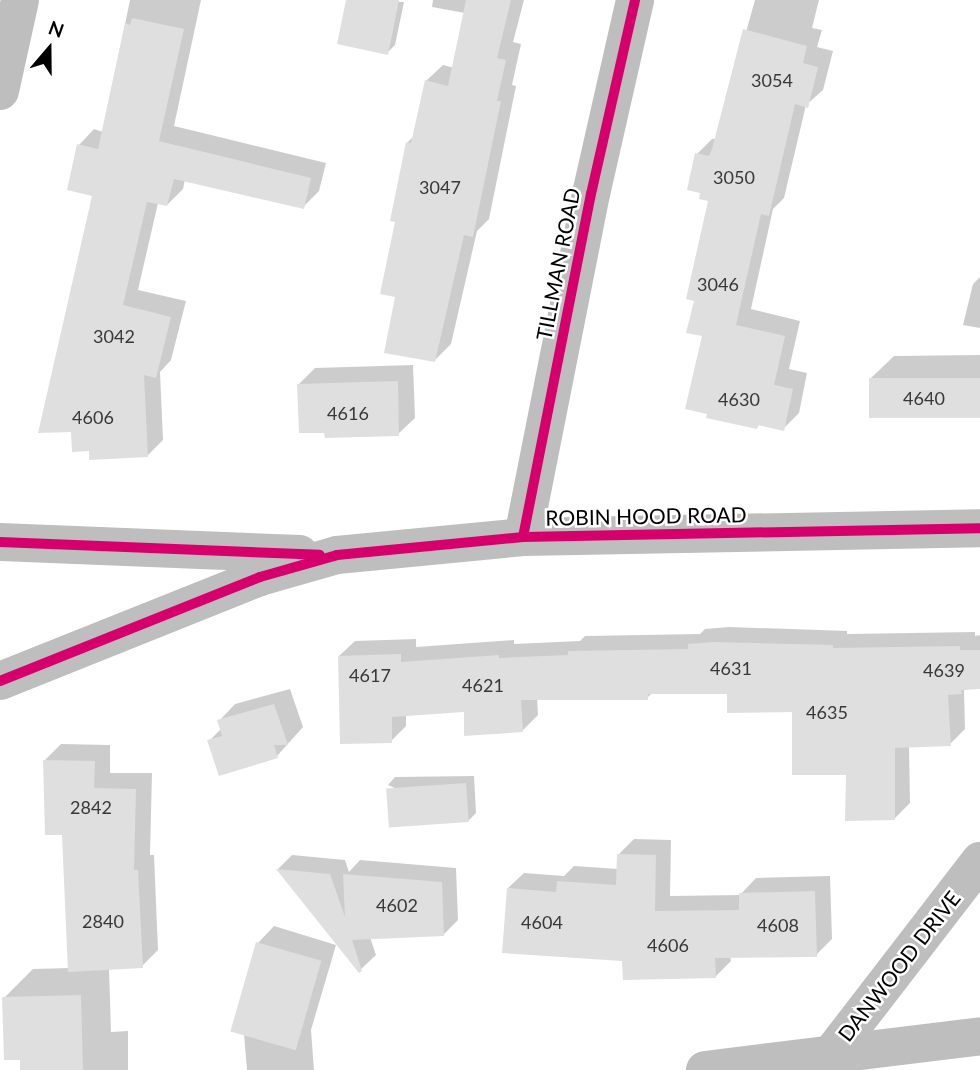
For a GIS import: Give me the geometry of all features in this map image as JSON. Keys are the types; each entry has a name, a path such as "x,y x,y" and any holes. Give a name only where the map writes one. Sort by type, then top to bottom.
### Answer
{"street":[{"path":"0,91 20,0"},
{"name":"TILLMAN ROAD","path":"523,537 591,194 635,0"},
{"name":"ROBIN HOOD ROAD","path":"0,681 260,577 337,555 523,537 980,528"},
{"path":"0,542 337,555"},
{"name":"DANWOOD DRIVE","path":"825,1062 980,861"},
{"path":"705,1070 825,1062 980,1036"}],"building":[{"path":"346,0 399,0 388,55 337,44"},
{"path":"466,0 511,0 497,58 506,60 497,101 501,101 473,237 464,235 435,362 384,353 395,297 380,294 395,222 390,221 406,142 411,143 425,80 448,86"},
{"path":"132,18 184,29 159,141 311,178 304,209 174,179 167,206 147,202 123,305 171,317 156,378 144,375 148,457 89,460 89,451 72,452 71,432 38,433 92,196 67,190 77,144 98,149 125,23 130,25"},
{"path":"743,29 807,46 803,63 818,67 808,108 795,104 769,216 761,214 736,325 785,336 774,385 793,389 784,431 758,425 757,429 706,418 707,414 685,409 702,336 686,333 694,301 686,299 708,201 699,199 700,193 687,190 695,153 709,156 712,149"},
{"path":"869,378 980,378 980,418 869,418"},
{"path":"398,381 399,436 325,438 324,433 299,433 297,384"},
{"path":"713,642 833,645 833,648 960,646 960,650 980,650 980,689 961,690 962,694 948,695 951,746 895,748 895,820 845,821 846,775 792,775 792,712 727,713 727,694 648,694 648,700 521,700 523,732 464,736 464,712 392,717 392,743 340,744 338,656 401,654 401,662 499,655 499,658 568,655 568,651 688,649 688,644"},
{"path":"274,704 288,745 274,745 278,758 219,776 207,740 222,736 217,720"},
{"path":"43,760 95,761 94,788 136,789 134,870 138,870 143,968 68,972 62,835 45,835"},
{"path":"466,783 469,822 389,827 386,789"},
{"path":"617,854 656,855 655,911 739,910 739,893 815,891 817,957 715,958 716,978 623,980 622,961 502,953 507,888 556,892 557,881 616,885"},
{"path":"276,869 330,874 345,917 343,874 442,882 444,936 352,940 362,971 359,973"},
{"path":"256,942 321,961 296,1050 230,1031"},
{"path":"81,995 83,1070 20,1070 20,1060 4,1060 2,997"}],"cycle path":[{"path":"523,537 591,194 635,0"},
{"path":"0,681 260,577 337,555 523,537 980,528"},
{"path":"0,542 320,555"}]}
